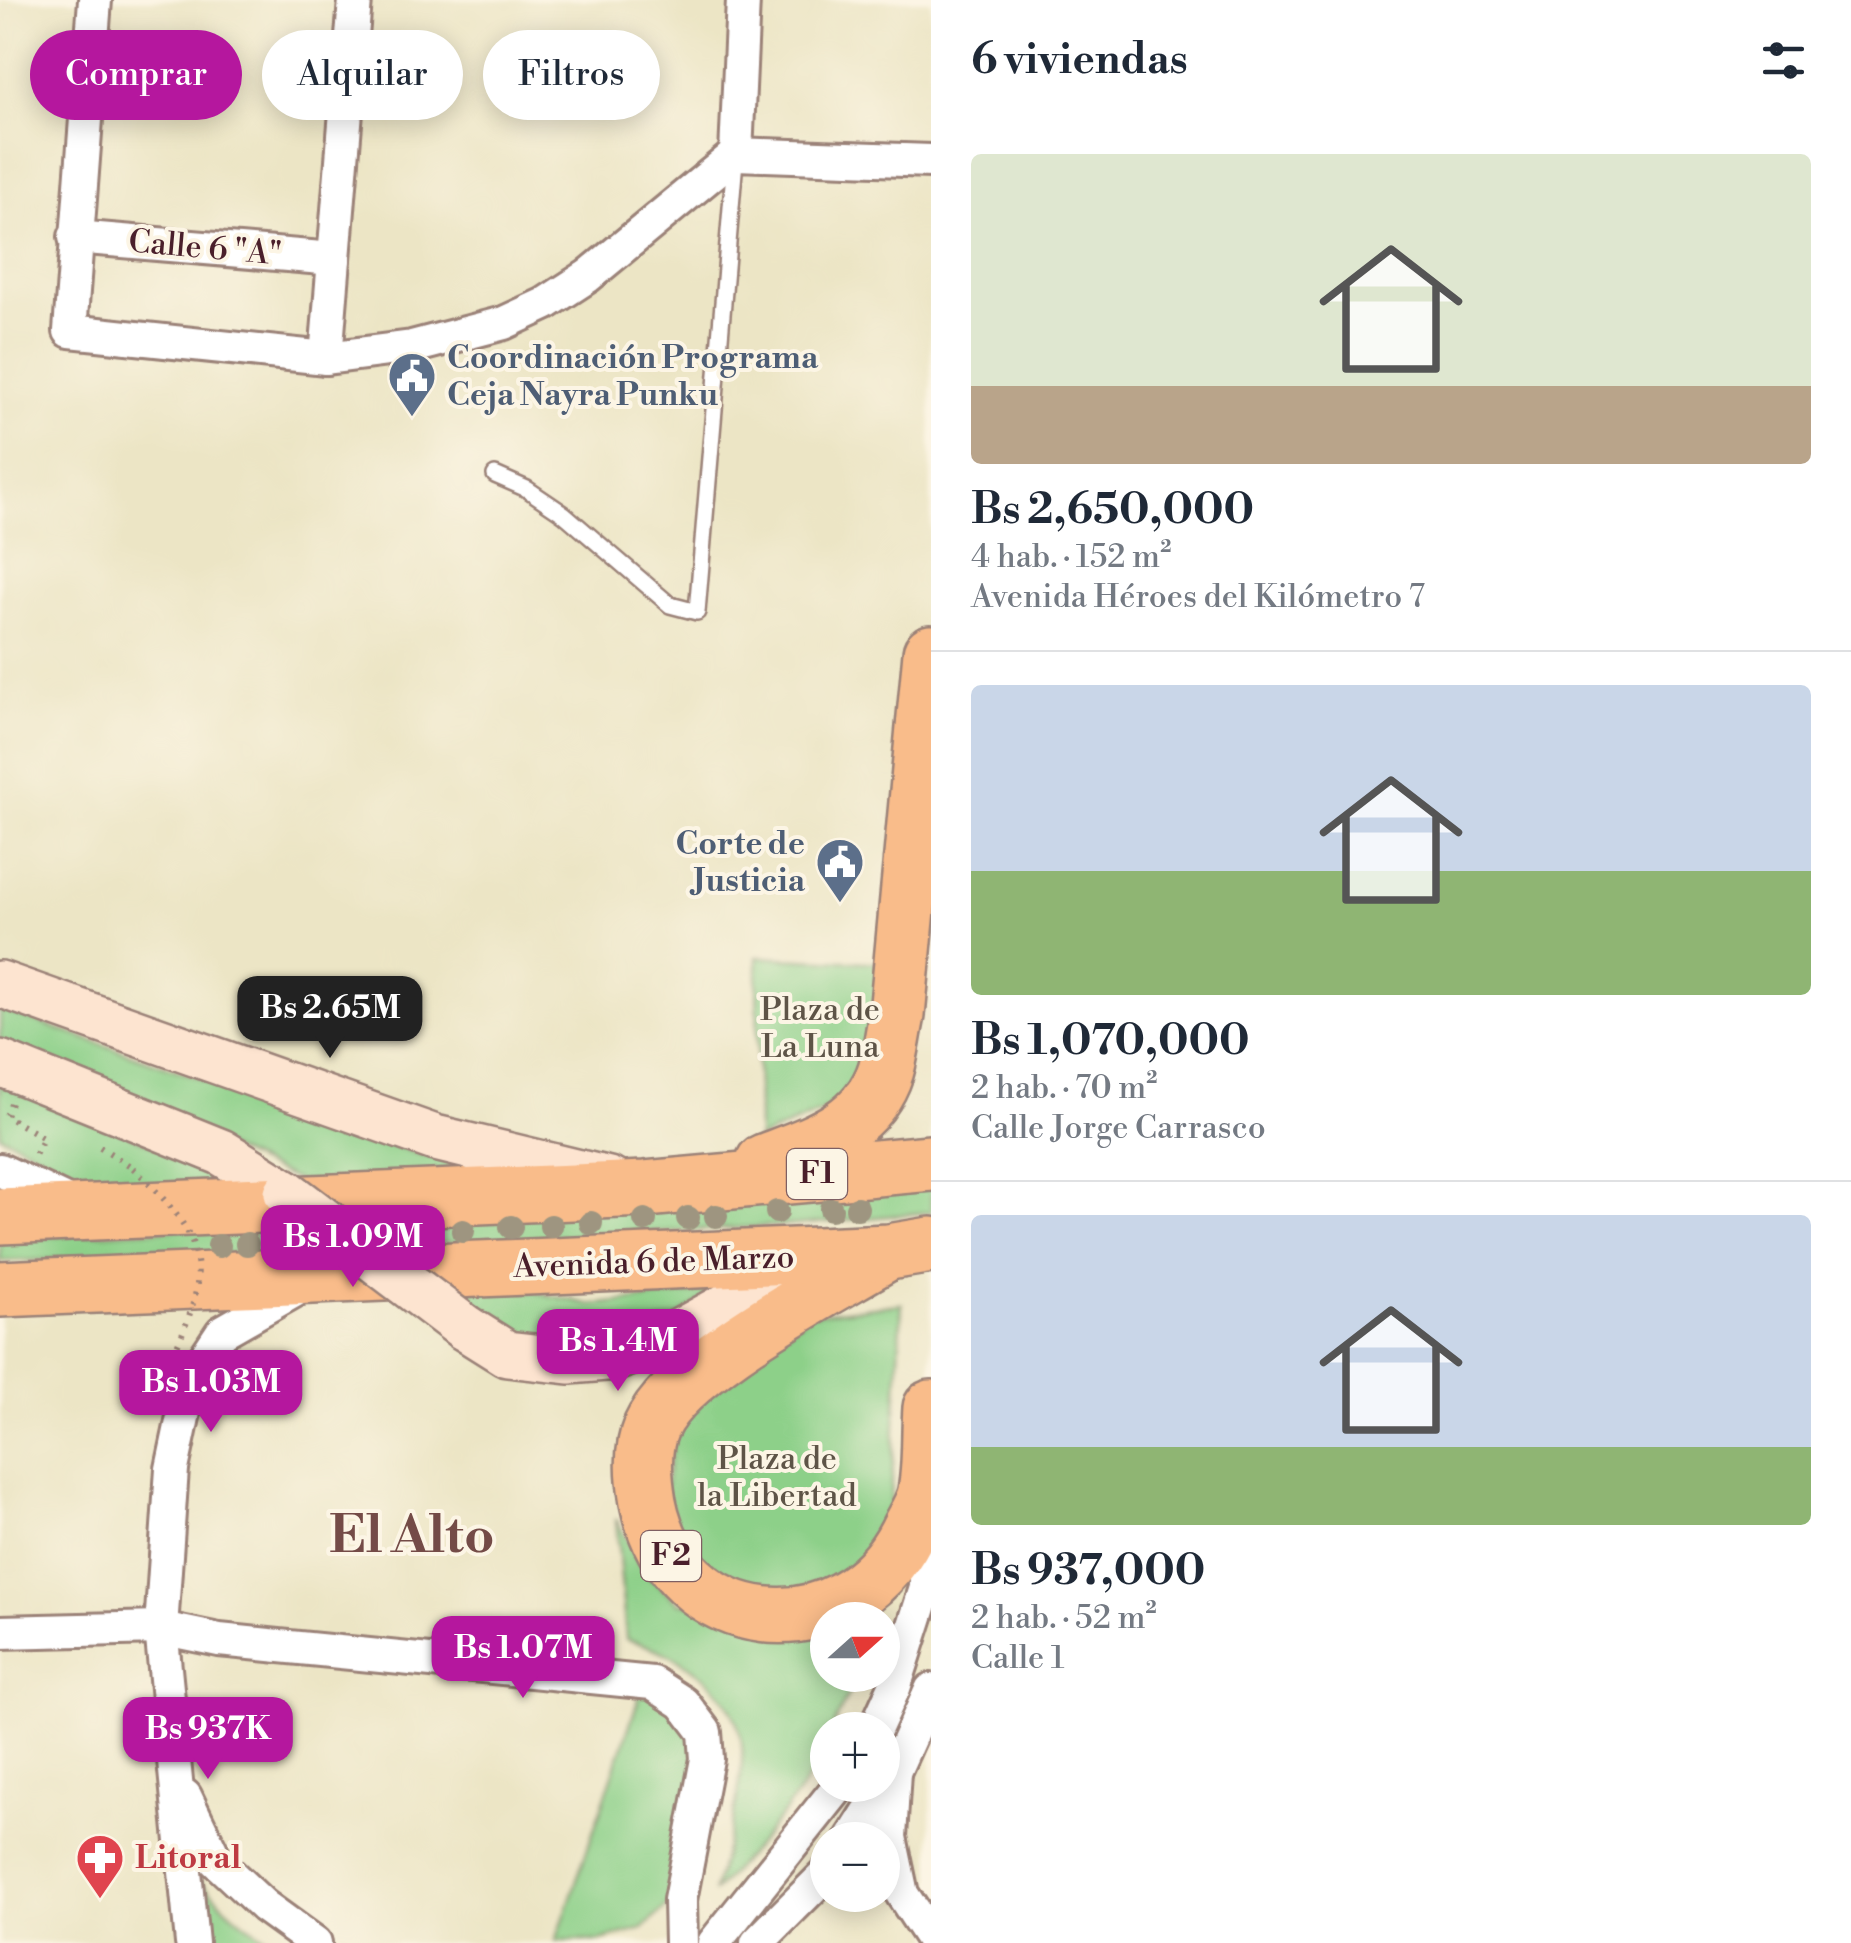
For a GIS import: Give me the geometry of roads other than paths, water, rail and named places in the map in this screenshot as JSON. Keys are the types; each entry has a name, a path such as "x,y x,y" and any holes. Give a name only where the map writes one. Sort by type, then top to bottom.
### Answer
{"highway":[{"path":"702,1185 830,1138 871,1100 886,1071 897,1014 931,653"},
{"name":"F1","path":"0,1216 645,1189 931,1163"},
{"name":"Avenida 6 de Marzo","path":"0,1289 910,1248"},
{"name":"F2","path":"910,1248 804,1302 691,1376 651,1427 643,1472 652,1522 681,1574 719,1600 760,1615 795,1617 832,1608 866,1585 894,1558 926,1495 931,1408"}],"main road":[{"path":"0,984 435,1138 645,1189"},
{"path":"6,1082 221,1152 287,1193 464,1328 507,1354 568,1362 618,1356 664,1341 812,1255"}],"street":[{"path":"95,0 70,331 326,358 412,347 504,324 545,304 588,276 736,154 931,160"},
{"path":"326,358 355,0"},
{"path":"736,154 743,0"},
{"name":"Calle 6 \"A\"","path":"75,236 334,259"},
{"path":"0,1170 92,1212"},
{"path":"192,1943 161,1628 172,1470 191,1379 222,1332 279,1297 327,1275"},
{"path":"883,1712 926,1588 926,1495"},
{"path":"0,1632 161,1628 219,1640 652,1683 683,1703 705,1732 707,1759 680,1900 681,1943"},
{"path":"900,1759 931,1690"},
{"path":"176,1778 216,1861 264,1906 315,1943"},
{"path":"714,1943 826,1802"},
{"path":"892,1802 890,1837 902,1894 931,1938"},
{"path":"757,1943 810,1890"}],"lane":[{"path":"494,475 564,514 670,605 697,612 736,154"}],"place":[{"name":"Coordinación Programa Ceja Nayra Punku","path":"412,418"},
{"name":"Corte de Justicia","path":"840,904"},
{"name":"Litoral","path":"100,1900"}],"district":[{"name":"El Alto","path":"412,1536"}],"park label":[{"name":"Plaza de La Luna","path":"820,1028"},
{"name":"Plaza de la Libertad","path":"777,1478"}]}
